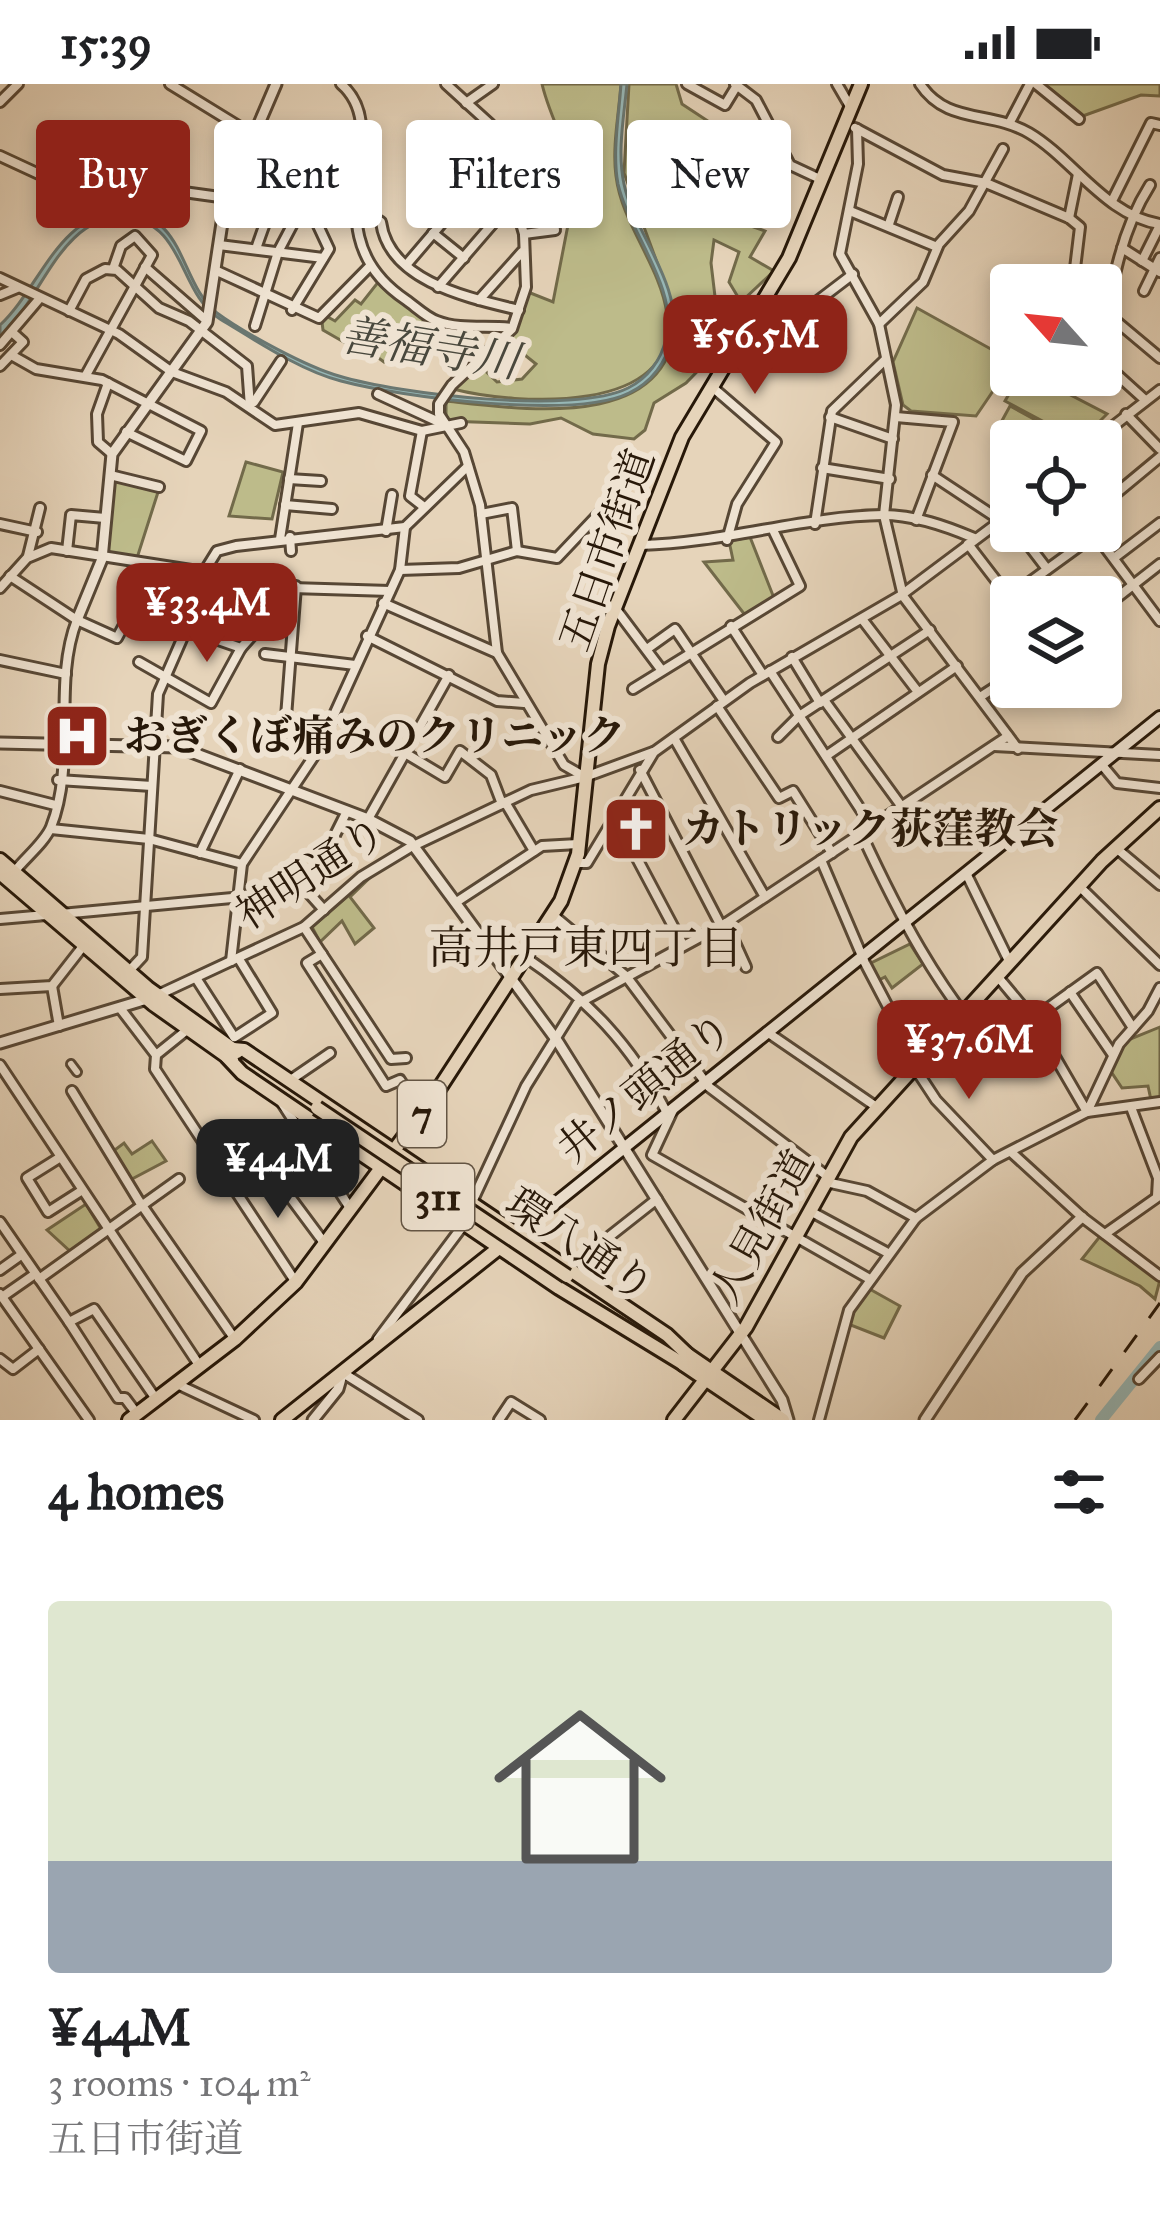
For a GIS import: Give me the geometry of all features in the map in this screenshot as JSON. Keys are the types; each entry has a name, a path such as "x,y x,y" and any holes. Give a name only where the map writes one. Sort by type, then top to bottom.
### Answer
{"main road":[{"name":"五日市街道","path":"133,1417 235,1339 296,1282 422,1113 553,915 576,862 600,653 616,608 682,437 782,272 822,179 853,122 861,84"},
{"name":"井ノ頭通り","path":"282,1420 1160,717"},
{"name":"人見街道","path":"674,1420 741,1335 846,1144 1116,848 1160,808"},
{"name":"環八通り","path":"0,860 7,872 129,971 187,1030 231,1047"},
{"name":"環八通り","path":"56,914 84,945 152,997 231,1047 315,1111 623,1322 687,1361"},
{"path":"231,1047 244,1050 667,1335 687,1361"},
{"path":"231,1047 280,1100 500,1247 687,1361"},
{"name":"環八通り","path":"315,1111 606,1302 766,1420"},
{"name":"環八通り","path":"708,1376 785,1420"}],"street":[{"path":"0,102 18,84"},
{"path":"170,84 229,120"},
{"path":"260,120 276,84"},
{"path":"341,84 363,120"},
{"path":"446,84 485,120"},
{"path":"466,103 493,84"},
{"path":"687,84 725,105 736,85 757,100 790,165 822,179"},
{"path":"836,84 853,122 850,211 840,254 879,324 886,359 896,417 884,515 902,594 1018,749"},
{"path":"920,84 946,110 1010,122 1046,144 1132,216 1160,224 1142,261"},
{"path":"1010,122 1033,84 1079,119"},
{"path":"853,122 944,175 986,183 1069,218 1080,227 1076,264"},
{"path":"1112,202 1143,135 1151,124 1160,125"},
{"path":"879,324 923,282 937,247 986,183 1003,149"},
{"path":"0,156 95,200 169,190 214,195"},
{"path":"1069,218 1078,174"},
{"path":"1119,264 1132,216 1150,185"},
{"path":"889,224 898,196"},
{"path":"850,211 937,247"},
{"path":"382,227 386,245 439,287 519,310"},
{"path":"7,872 51,829 64,741 66,674 76,620 102,559 112,454 206,324 214,302 222,228"},
{"path":"256,249 263,228"},
{"path":"255,326 278,253 291,228"},
{"path":"292,310 329,249 321,228"},
{"path":"361,228 370,266 380,280 431,320 512,328"},
{"path":"407,263 438,228"},
{"path":"439,287 489,228"},
{"path":"522,228 526,287 512,328 441,401 444,425 468,466 481,514 497,653 564,765 585,777"},
{"path":"524,234 555,228"},
{"path":"434,232 464,258"},
{"path":"86,375 152,255 135,236 121,246 113,269"},
{"path":"219,244 322,258"},
{"path":"1122,248 1158,271"},
{"path":"479,300 523,251"},
{"path":"1144,291 1158,271 1160,258"},
{"path":"217,271 292,310 319,318 370,266"},
{"path":"145,267 247,366 251,405"},
{"path":"113,269 159,308 206,324"},
{"path":"69,311 86,279 113,269"},
{"path":"755,326 811,306 853,274"},
{"path":"0,278 110,330 172,372 251,405 275,425 359,413 422,430 461,423"},
{"path":"0,295 21,290"},
{"path":"0,345 39,298"},
{"path":"1122,327 1160,358"},
{"path":"0,366 23,342 13,333"},
{"path":"13,356 36,369 86,375 108,383 200,428 186,461 126,432"},
{"path":"815,524 830,417 855,384 886,359"},
{"path":"251,405 281,361"},
{"path":"1122,379 1144,399"},
{"path":"108,383 97,414 98,442 112,454"},
{"path":"710,385 776,442 737,504 727,540"},
{"path":"1119,420 1160,390"},
{"path":"378,394 444,425"},
{"path":"1122,487 1160,453 1126,414"},
{"path":"830,417 893,439"},
{"path":"896,417 953,422 916,520"},
{"path":"291,550 285,538 284,505 298,422"},
{"path":"422,430 410,496 424,507"},
{"path":"129,971 142,958 158,694 189,631 218,551 285,538 405,527 468,466"},
{"path":"822,468 890,479"},
{"path":"109,475 159,487"},
{"path":"932,475 990,507"},
{"path":"289,479 321,481"},
{"path":"386,531 392,495"},
{"path":"400,570 459,568 517,550 557,558 610,502"},
{"path":"284,505 332,509"},
{"path":"0,588 27,558 40,508"},
{"path":"481,514 512,508 517,550"},
{"path":"67,551 71,515 105,518"},
{"path":"640,545 727,540 884,515 916,520 972,542 995,576"},
{"path":"1114,558 1160,523"},
{"path":"0,524 37,532"},
{"path":"196,978 231,1047 272,1013 235,961 242,863 320,746 400,570 405,527"},
{"path":"576,862 587,863 654,752 766,673 902,594 990,529"},
{"path":"633,689 660,668 800,586 774,532"},
{"path":"27,558 51,548 259,587 390,591"},
{"path":"1034,552 1047,569"},
{"path":"1038,576 1070,552"},
{"path":"1109,552 1160,621"},
{"path":"1122,594 1160,564"},
{"path":"10,576 76,620 117,638 132,610 241,648"},
{"path":"286,730 296,586"},
{"path":"139,662 211,703 241,648 257,630 259,587"},
{"path":"383,603 497,653"},
{"path":"616,608 660,668"},
{"path":"862,619 918,692"},
{"path":"731,626 799,716 872,827"},
{"path":"647,649 676,629 779,798 793,791 832,853"},
{"path":"778,737 799,716 930,631"},
{"path":"367,636 497,701 526,704"},
{"path":"265,654 355,664"},
{"path":"792,657 902,808"},
{"path":"0,660 66,674"},
{"path":"826,756 957,667"},
{"path":"368,819 449,675"},
{"path":"980,697 990,691"},
{"path":"273,726 320,746"},
{"path":"472,1202 555,1036 584,998 724,925 1008,736"},
{"path":"674,738 765,897"},
{"path":"0,743 64,741 190,750 368,819 415,846 555,1036 782,1400 785,1420"},
{"path":"994,746 1160,755"},
{"path":"405,752 445,777 460,751 491,775 534,850"},
{"name":"神明通り","path":"0,1042 121,1008 235,961 304,927 375,866 415,846 551,784 654,752"},
{"path":"1102,764 1117,783 1160,788"},
{"path":"200,853 240,769"},
{"path":"640,770 746,968"},
{"path":"58,779 152,786"},
{"path":"0,791 55,805"},
{"path":"307,891 347,811"},
{"path":"616,817 683,945"},
{"path":"51,829 149,839 242,863"},
{"path":"862,835 902,924 962,1016 999,1054 1097,973 1133,1028"},
{"path":"458,901 534,850 579,844"},
{"path":"1116,848 1160,885"},
{"path":"821,860 862,957 936,1100 993,1160"},
{"path":"966,873 1011,964"},
{"path":"1080,887 1160,965"},
{"path":"0,919 307,891"},
{"path":"307,891 324,910"},
{"path":"553,915 626,976 705,1082 826,1179 868,1191 916,1219"},
{"path":"304,927 392,1059 406,1058"},
{"path":"59,1026 52,986 84,945"},
{"path":"322,954 308,963 386,1086 400,1080 422,1113"},
{"path":"525,957 584,998 619,1034 675,1115 652,1155 868,1278"},
{"path":"998,977 1035,1024 1088,1112"},
{"path":"0,989 52,986"},
{"path":"1088,1112 1113,1055 1160,988"},
{"path":"1070,992 1113,1055"},
{"path":"121,1008 156,1055 155,1069 296,1282"},
{"path":"156,1055 187,1030"},
{"path":"767,1033 878,1108"},
{"path":"289,1081 330,1053"},
{"path":"0,1064 200,1366"},
{"path":"71,1064 77,1072"},
{"path":"72,1091 141,1204 235,1339"},
{"path":"280,1100 350,1209"},
{"path":"819,1420 837,1345 868,1278 916,1219 993,1160 1088,1112 1117,1105 1132,1110 1160,1102"},
{"path":"1105,1234 1159,1196 1158,1178 1132,1110"},
{"path":"216,1160 249,1138"},
{"path":"303,1140 267,1166 325,1244"},
{"path":"1011,1152 1082,1217 1160,1276"},
{"path":"58,1158 27,1178 48,1212 81,1191"},
{"path":"89,1420 1,1295 37,1277 179,1179"},
{"path":"577,1262 657,1199"},
{"path":"809,1210 886,1252"},
{"path":"925,1420 1022,1273 1082,1217"},
{"path":"0,1222 133,1417"},
{"path":"375,1345 465,1223"},
{"path":"0,1270 21,1255"},
{"path":"69,1322 94,1309 156,1399"},
{"path":"0,1359 13,1369 39,1349"},
{"path":"1139,1379 1160,1357"},
{"path":"313,1420 338,1389 342,1372 418,1420"},
{"path":"177,1384 254,1420"},
{"path":"499,1420 511,1402 540,1420"}],"shaded area":[{"path":"542,84 621,84 616,176 627,228 634,228 663,296 665,347 649,371 622,387 589,396 515,398 453,389 478,364 497,382 522,379 536,364 511,344 509,335 528,292 553,302 567,228 603,228 603,120 553,118"},
{"path":"629,84 676,84 682,104 706,120 627,120 627,181 624,173"},
{"path":"1039,84 1160,84 1160,96 1141,95 1080,117"},
{"path":"644,228 765,231 750,257 774,271 741,302 729,282 739,252 714,240 711,263 721,347 686,383 654,403 645,430 634,439 593,434 561,418 530,424 446,421 446,401 555,409 626,395 653,378 670,350 675,311"},
{"path":"379,281 426,318 384,362 361,345 353,356 345,353 349,345 323,330 322,322 326,316 335,321 355,300 361,304"},
{"path":"917,308 990,349 990,395 976,416 911,411 903,405 893,362"},
{"path":"1008,396 1072,396 1107,414 1101,420 1041,420 1005,401"},
{"path":"1010,406 1036,420 1002,420"},
{"path":"246,462 283,472 272,519 229,516"},
{"path":"111,477 159,489 137,558 106,556"},
{"path":"750,537 774,598 745,615 704,562 733,560 729,541"},
{"path":"380,868 350,897 374,928 355,944 342,921 320,942 312,927"},
{"path":"910,944 923,964 892,988 885,977 877,981 869,964"},
{"path":"1160,1027 1160,1098 1151,1100 1148,1086 1122,1088 1110,1070 1123,1042"},
{"path":"152,1141 166,1161 130,1180 112,1152 124,1143 132,1154"},
{"path":"86,1204 101,1229 71,1252 47,1230"},
{"path":"1101,1235 1160,1280 1155,1299 1140,1286 1082,1259"},
{"path":"866,1287 900,1306 884,1338 848,1324"}],"water":[{"path":"621,84 627,84 621,147 627,210 618,184"},
{"path":"78,228 88,228 68,244 0,337 0,325"},
{"path":"154,228 163,228 170,236 195,285 217,313 276,349 326,372 366,383 485,399 602,396 642,379 657,361 666,339 666,300 635,228 640,228 665,279 674,318 662,363 645,383 603,401 487,403 368,387 326,376 279,354 206,307 170,244"}],"waterway":[{"path":"1101,1420 1160,1347"}],"railway":[{"path":"1075,1420 1160,1303"}],"place":[{"name":"おぎくぼ痛みのクリニック","path":"77,736"},
{"name":"カトリック荻窪教会","path":"636,829"}],"district":[{"name":"高井戸東四丁目","path":"586,947"}],"water label":[{"name":"善福寺川","path":"430,348"}]}
